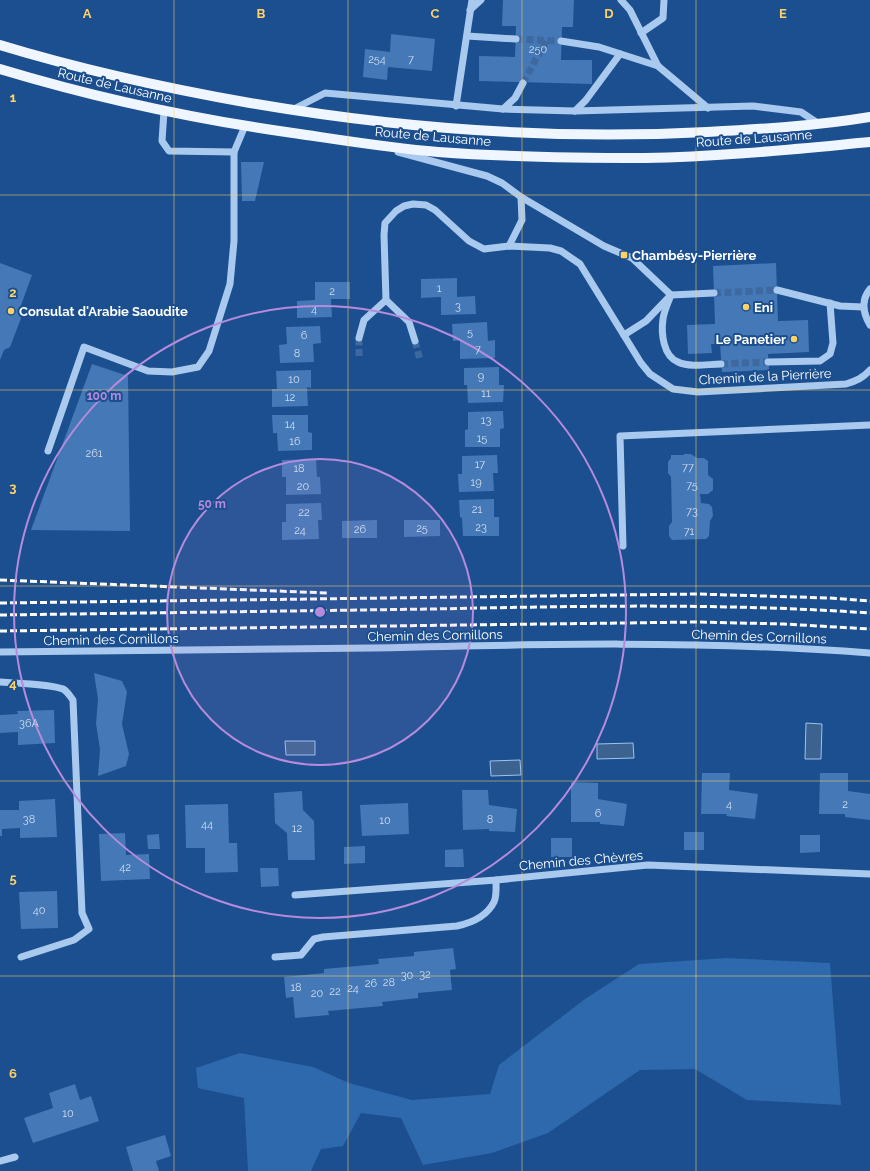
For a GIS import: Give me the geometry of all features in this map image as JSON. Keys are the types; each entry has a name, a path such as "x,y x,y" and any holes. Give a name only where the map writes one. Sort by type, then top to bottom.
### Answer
{"main road":[{"name":"Route de Lausanne","path":"0,45 84,68 215,97 370,121 450,129 553,134 649,135 819,124 870,117"},
{"name":"Route de Lausanne","path":"0,70 86,94 164,111 245,126 371,144 436,151 501,155 647,158 749,153 870,142"}],"street":[{"path":"456,106 472,0"},
{"path":"470,10 481,0"},
{"path":"621,0 630,10 658,66"},
{"path":"641,33 663,18 664,0"},
{"path":"467,36 516,39"},
{"path":"562,41 599,47 658,66 708,108"},
{"path":"575,111 586,100 620,54"},
{"path":"503,109 515,98 523,83"},
{"name":"Route de Lausanne","path":"292,110 325,93 456,106 503,109 575,111 753,106 802,112 819,124"},
{"path":"164,111 162,141 169,151 234,152"},
{"path":"48,451 84,347 148,371 172,372 198,367 209,350 230,284 234,241 234,152 245,126"},
{"path":"371,144 487,176 502,183 521,197 604,246 632,258 671,295"},
{"path":"509,246 522,220 521,197"},
{"name":"Chemin de la Pierrière","path":"386,300 385,222 396,211 404,206 420,204 426,205 435,210 469,241 484,248 509,246 550,248 561,251 571,257 580,264 641,363 650,374 673,389 698,392 846,384 857,381 865,376 870,370"},
{"path":"870,289 864,300 863,307 865,317 870,325"},
{"path":"777,290 840,306 863,307"},
{"path":"624,335 646,321 671,295 714,294"},
{"path":"671,295 663,319 662,332 664,344 670,358 679,363 689,365 721,364"},
{"path":"359,338 364,320 386,300 409,322 415,341"},
{"path":"768,362 820,361 830,354 833,343 830,303"},
{"path":"623,546 620,436 870,425"},
{"name":"Chemin des Cornillons","path":"0,652 608,644 746,645 870,653"},
{"path":"0,682 62,688 73,700 82,913 89,929 74,940 21,957"},
{"name":"Chemin des Chèvres","path":"295,895 496,880 648,865 870,874"},
{"path":"275,957 301,955 314,939 323,937 467,924 478,919 494,902 496,880"},
{"path":"0,1161 15,1157"}],"shaded area":[{"path":"806,723 822,724 821,759 805,759"},
{"path":"285,741 315,741 315,755 286,755"},
{"path":"633,743 634,758 597,759 597,744"},
{"path":"520,760 521,775 491,776 490,761"},
{"path":"727,958 830,963 841,1105 747,1100 695,1069 640,1070 548,1133 492,1153 423,1165 401,1118 361,1113 343,1146 321,1149 311,1171 248,1171 244,1098 198,1088 196,1068 240,1053 313,1067 349,1083 412,1100 490,1094 499,1065 585,999 639,964"}],"building":[{"path":"503,0 574,0 573,27 562,27 561,60 592,60 592,84 479,81 479,56 515,57 516,26 502,26"},
{"path":"391,34 435,39 432,71 388,67 387,80 363,77 365,49 390,52"},
{"path":"241,162 264,162 255,201 242,201"},
{"name":"Consulat d'Arabie Saoudite","path":"0,263 32,275 20,308 23,313 10,347 4,350 0,360"},
{"name":"Eni","path":"776,263 778,321 808,320 809,352 768,354 769,370 722,372 720,344 711,344 712,353 688,354 687,325 715,324 713,266"},
{"path":"457,278 457,297 475,296 476,314 441,315 441,297 421,298 421,279"},
{"path":"315,282 350,282 350,299 331,299 332,317 297,318 297,301 315,300"},
{"path":"487,322 488,341 495,340 495,358 460,359 460,340 453,341 452,324"},
{"path":"320,326 321,343 313,344 314,362 280,363 279,345 287,344 286,327"},
{"path":"92,364 128,376 130,531 31,530"},
{"path":"499,367 499,385 504,385 503,402 468,403 467,385 464,385 464,368"},
{"path":"311,370 311,388 307,387 308,406 272,407 272,389 277,389 276,371"},
{"path":"503,411 504,428 500,429 500,447 465,447 465,430 468,429 468,412"},
{"path":"272,415 308,415 308,432 312,433 312,450 278,451 277,433 273,433"},
{"path":"691,454 697,458 704,458 708,461 708,475 713,479 713,490 708,494 700,494 701,503 709,504 712,507 713,516 710,521 709,536 706,539 672,540 669,536 669,526 672,522 671,477 668,473 668,462 671,455"},
{"path":"497,455 498,473 493,473 494,491 459,492 458,474 462,474 462,456"},
{"path":"316,459 317,477 320,477 321,494 286,495 286,477 282,477 282,460"},
{"path":"494,499 494,517 499,517 499,536 463,536 459,500"},
{"path":"321,503 322,520 318,520 319,539 282,540 282,522 286,522 286,504"},
{"path":"377,520 377,538 342,538 342,521"},
{"path":"404,520 440,520 440,536 404,537"},
{"path":"94,673 122,681 127,692 122,724 129,754 126,766 98,776 100,749 96,724 98,699"},
{"path":"54,710 55,743 18,745 18,732 0,733 0,715 18,714 17,711"},
{"path":"702,773 730,773 729,790 758,794 755,819 726,816 727,814 701,814"},
{"path":"820,773 848,773 848,791 870,794 870,820 845,817 845,814 819,814"},
{"path":"571,782 598,783 598,799 627,804 624,826 600,824 600,822 571,822"},
{"path":"462,790 488,790 489,805 517,809 515,832 489,831 489,829 463,830"},
{"path":"302,791 303,810 314,821 315,860 288,860 287,833 275,823 274,793"},
{"path":"55,799 57,837 20,838 20,828 2,829 2,836 0,836 0,810 19,810 19,801"},
{"path":"408,803 409,834 362,836 360,805"},
{"path":"228,804 229,843 237,843 238,872 205,873 205,848 186,848 185,805"},
{"path":"684,832 704,832 704,850 684,850"},
{"path":"125,833 126,855 149,854 150,879 101,881 99,834"},
{"path":"159,834 160,849 148,849 147,835"},
{"path":"800,835 820,835 820,852 800,853"},
{"path":"551,838 572,838 572,857 551,857"},
{"path":"365,846 365,863 344,864 344,847"},
{"path":"463,849 464,867 445,867 445,850"},
{"path":"260,868 278,868 279,886 261,887"},
{"path":"57,891 58,928 21,929 19,892"},
{"path":"453,948 456,969 450,970 452,990 418,993 418,998 382,1002 383,1006 328,1011 329,1015 295,1018 293,997 286,998 284,977 324,973 324,969 379,964 378,959 414,956 414,952"},
{"path":"75,1084 80,1100 91,1096 99,1121 33,1143 24,1118 53,1108 49,1093"},
{"path":"165,1135 171,1156 156,1161 159,1171 133,1171 126,1147"}],"tunnel":[{"path":"516,39 561,41"},
{"path":"523,83 546,41"},
{"path":"714,293 777,290"},
{"path":"359,338 359,356"},
{"path":"415,341 420,360"},
{"path":"721,364 768,362"}],"railway":[{"path":"0,580 327,593"},
{"path":"0,603 697,594 829,598 870,601"},
{"path":"0,615 652,606 761,608 870,613"},
{"path":"0,631 698,622 784,624 870,629"}],"place":[{"name":"Chambésy-Pierrière","path":"624,255"},
{"name":"Eni","path":"746,307"},
{"name":"Consulat d'Arabie Saoudite","path":"11,311"},
{"name":"Le Panetier","path":"794,339"}]}
